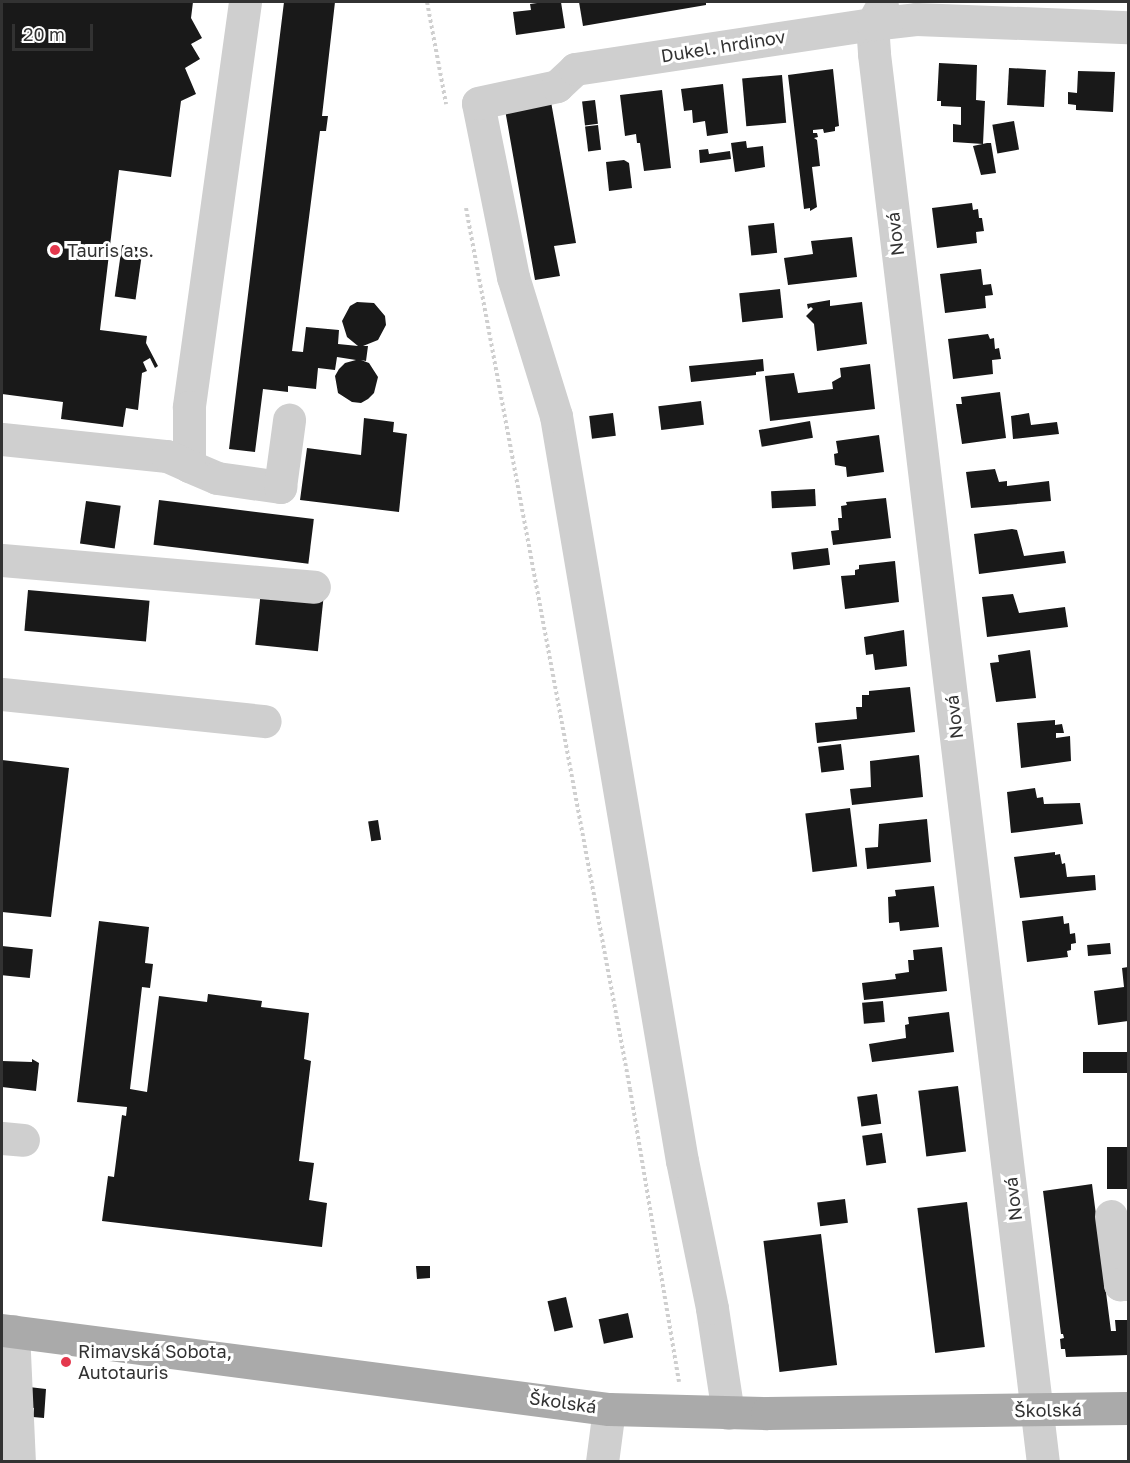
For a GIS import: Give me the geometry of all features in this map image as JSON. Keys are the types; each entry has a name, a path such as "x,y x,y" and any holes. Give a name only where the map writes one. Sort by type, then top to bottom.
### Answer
{"main road":[{"name":"Školská","path":"7,1330 609,1408 728,1413 1128,1408"}],"street":[{"path":"189,466 189,407 245,2"},
{"name":"Dukel. hrdinov","path":"728,1413 712,1308 682,1161 556,416 513,276 478,104 557,86 575,69 878,13 916,19 1128,27"},
{"name":"Nová","path":"878,13 1044,1461"},
{"path":"2,439 167,456 217,478 280,487 289,420"},
{"path":"2,560 314,587"},
{"path":"2,694 265,721"},
{"path":"1111,1216 1120,1284 1128,1284"},
{"path":"7,1330 20,1461"},
{"path":"602,1461 609,1408"}],"path":[{"path":"427,2 447,109"},
{"path":"465,202 630,1089 678,1364 681,1412"}],"building":[{"path":"2,2 193,2 191,18 202,38 191,44 200,59 185,68 196,94 181,101 171,177 119,170 100,330 147,336 146,343 158,366 155,368 150,358 143,362 147,371 142,373 138,410 126,408 123,427 61,419 63,402 2,394"},
{"path":"284,2 335,2 322,116 328,116 326,131 320,131 292,351 303,352 306,327 339,330 338,344 358,346 347,337 342,321 350,306 357,302 374,303 385,316 386,325 378,340 363,346 368,346 366,361 361,360 369,363 378,377 374,393 368,399 361,403 352,402 338,393 335,376 345,363 356,360 337,357 335,370 318,368 316,389 288,386 288,392 263,389 255,452 229,449"},
{"path":"561,2 565,28 516,35 513,12 531,10 530,4"},
{"path":"579,2 706,2 706,5 583,26"},
{"path":"939,63 977,65 976,100 985,101 983,144 953,142 953,124 961,125 961,107 941,106 941,101 937,101"},
{"path":"1009,68 1046,70 1044,107 1007,105"},
{"path":"833,69 839,126 835,127 835,131 824,133 823,129 813,130 818,137 814,138 817,140 820,166 812,167 817,207 810,211 810,208 804,209 788,75"},
{"path":"1078,71 1115,72 1113,112 1076,110 1076,105 1068,104 1068,92 1077,93"},
{"path":"782,75 786,123 746,126 742,78"},
{"path":"723,84 728,133 707,136 705,121 693,123 692,110 684,111 681,89"},
{"path":"662,90 671,168 644,171 640,143 637,143 636,134 625,136 620,95"},
{"path":"550,96 576,243 554,246 560,276 535,280 504,104"},
{"path":"595,100 598,124 585,125 582,102"},
{"path":"1014,121 1019,150 997,153 992,125"},
{"path":"598,125 601,150 588,151 585,127"},
{"path":"746,141 747,148 763,146 765,167 735,172 731,143"},
{"path":"991,143 996,173 981,175 973,146"},
{"path":"708,149 709,154 730,151 731,159 700,163 699,150"},
{"path":"624,160 629,163 632,188 609,191 606,162"},
{"path":"972,203 973,210 978,209 979,218 982,218 984,231 976,232 977,243 937,248 932,208"},
{"path":"774,223 777,253 751,256 748,226"},
{"path":"852,237 857,277 788,285 784,258 813,254 811,241"},
{"path":"122,245 143,248 136,299 115,296"},
{"path":"981,269 983,285 991,284 993,295 985,296 986,308 945,313 940,274"},
{"path":"780,289 783,318 742,322 739,293"},
{"path":"830,300 830,306 862,302 867,344 817,351 814,324 806,316 813,309 811,307 808,309 807,304"},
{"path":"988,334 990,339 994,338 995,349 999,348 1001,359 992,360 993,374 953,379 948,339"},
{"path":"763,359 764,371 756,372 756,375 691,382 689,366"},
{"path":"870,364 875,409 770,421 765,376 794,373 798,393 833,389 832,382 841,377 840,368"},
{"path":"1000,392 1006,438 962,444 956,404 962,404 961,397"},
{"path":"701,401 704,425 661,430 658,406"},
{"path":"613,413 616,436 592,439 589,416"},
{"path":"1029,413 1031,425 1057,422 1059,434 1013,439 1011,416"},
{"path":"364,418 394,422 393,432 407,434 399,512 300,500 307,448 361,455"},
{"path":"810,421 813,438 762,447 759,430"},
{"path":"879,435 884,472 847,477 846,467 835,465 834,454 838,453 836,441"},
{"path":"995,469 999,482 1007,481 1007,486 1049,481 1051,501 971,508 966,472"},
{"path":"815,489 816,506 772,508 771,491"},
{"path":"886,498 891,538 833,545 831,531 839,530 838,518 842,518 841,506 847,505 846,502"},
{"path":"159,500 314,519 308,564 154,545"},
{"path":"86,501 121,506 115,548 80,544"},
{"path":"1017,530 1024,556 1064,551 1066,563 979,574 974,534"},
{"path":"828,548 830,565 793,569 791,553"},
{"path":"895,561 899,602 845,609 841,576 855,575 855,570 859,569 859,565"},
{"path":"28,590 150,601 146,641 24,631"},
{"path":"261,590 324,597 318,651 255,645"},
{"path":"1013,594 1019,613 1065,607 1068,627 987,637 982,597"},
{"path":"904,630 907,666 875,670 873,654 866,655 864,637"},
{"path":"1030,650 1036,698 996,702 990,663 999,662 998,655"},
{"path":"910,687 915,732 817,743 815,723 857,719 856,707 862,707 862,695 869,695 869,691"},
{"path":"1055,720 1055,725 1062,724 1064,733 1056,733 1056,738 1070,736 1071,761 1021,768 1017,723"},
{"path":"841,744 844,770 821,773 818,747"},
{"path":"919,755 923,797 852,805 850,789 871,787 870,761"},
{"path":"2,760 69,768 51,917 2,912"},
{"path":"1035,788 1037,798 1043,797 1044,804 1080,803 1083,824 1011,833 1007,792"},
{"path":"850,808 857,867 813,872 805,813"},
{"path":"927,819 931,862 867,869 865,848 878,847 879,824"},
{"path":"378,820 381,840 371,841 368,822"},
{"path":"1055,852 1055,855 1060,854 1062,864 1065,863 1067,877 1095,875 1096,890 1020,898 1014,857"},
{"path":"934,886 939,927 900,931 899,922 889,923 888,897 896,896 895,890"},
{"path":"1063,916 1064,924 1069,923 1070,934 1075,933 1076,943 1071,944 1071,950 1067,951 1068,957 1027,962 1022,921"},
{"path":"99,921 149,927 145,963 153,964 150,988 142,987 130,1089 147,1092 159,996 207,1002 208,994 262,1001 261,1007 309,1013 304,1059 311,1061 299,1161 314,1163 309,1200 327,1203 322,1247 102,1221 108,1176 114,1177 122,1115 126,1116 127,1107 77,1102"},
{"path":"1110,943 1111,954 1088,956 1087,945"},
{"path":"2,946 33,949 30,978 2,975"},
{"path":"942,947 947,991 864,1000 862,983 896,979 895,974 909,972 908,960 914,960 913,950"},
{"path":"1128,967 1128,1021 1098,1025 1094,991 1124,987 1122,968"},
{"path":"883,1001 885,1022 864,1024 862,1003"},
{"path":"949,1012 954,1052 872,1062 869,1044 906,1038 905,1025 909,1024 908,1017"},
{"path":"1083,1052 1128,1052 1128,1073 1083,1073"},
{"path":"32,1059 39,1063 36,1091 2,1087 2,1061 32,1062"},
{"path":"958,1086 966,1152 926,1156 918,1091"},
{"path":"877,1094 881,1124 861,1126 857,1097"},
{"path":"882,1133 886,1163 866,1165 862,1136"},
{"path":"1107,1147 1128,1147 1128,1189 1107,1189"},
{"path":"1092,1184 1111,1331 1116,1331 1115,1320 1128,1320 1128,1355 1066,1357 1065,1349 1061,1349 1060,1339 1064,1338 1061,1334 1043,1191"},
{"path":"845,1199 848,1223 820,1226 817,1202"},
{"path":"967,1202 985,1347 935,1353 917,1208"},
{"path":"821,1234 837,1365 780,1372 763,1241"},
{"path":"416,1266 430,1266 430,1278 417,1279"},
{"path":"566,1297 573,1327 554,1331 547,1301"},
{"path":"628,1313 633,1337 604,1344 599,1319"},
{"path":"29,1387 46,1389 44,1418 33,1417 34,1408 27,1407"}],"place":[{"name":"Tauris a.s.","path":"55,250"},
{"name":"Rimavská Sobota, Autotauris","path":"66,1362"}]}
